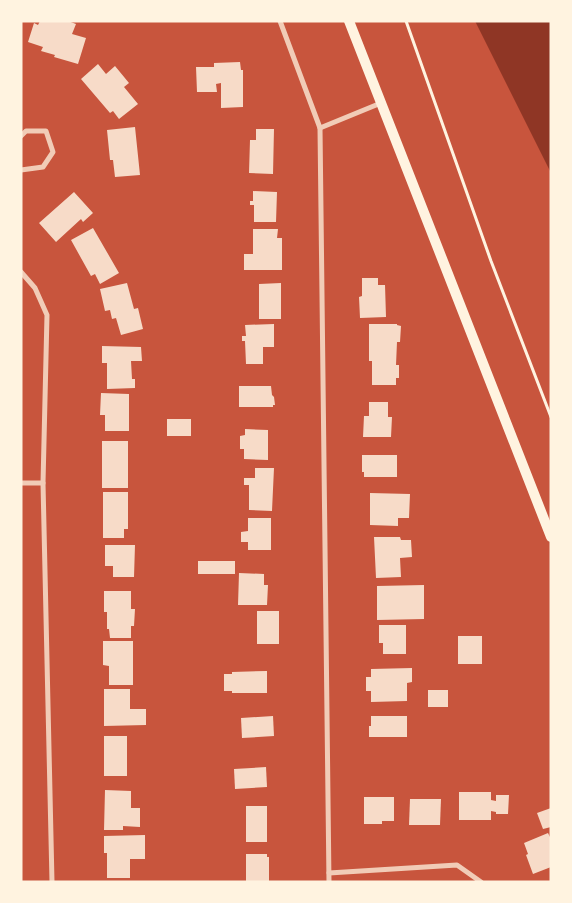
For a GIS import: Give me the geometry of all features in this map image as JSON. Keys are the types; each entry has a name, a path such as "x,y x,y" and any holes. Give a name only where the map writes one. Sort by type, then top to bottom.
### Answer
{"main road":[{"path":"349,21 551,537"}],"street":[{"path":"280,21 320,128 330,882"},
{"path":"320,128 381,102"},
{"path":"21,136 26,131 46,132 53,152 43,167 21,170"},
{"path":"21,272 35,288 47,315 43,483 52,882"},
{"path":"21,483 43,483"},
{"path":"330,874 457,865 481,882"}],"path":[{"path":"406,21 491,261 551,417"}],"shaded area":[{"path":"475,21 551,21 551,173"}],"building":[{"path":"40,21 68,21 76,24 72,34 86,38 78,64 54,57 55,55 41,51 43,47 28,42 34,23 38,25"},
{"path":"240,62 241,70 243,70 243,107 221,108 221,83 216,84 217,92 197,92 196,67 214,67 214,63"},
{"path":"98,64 106,74 115,66 129,83 124,87 138,104 119,119 113,111 110,113 81,79"},
{"path":"135,127 140,175 115,177 113,160 110,160 107,130"},
{"path":"256,129 274,129 273,174 249,173 250,140 256,140"},
{"path":"253,191 277,192 276,222 254,222 254,205 250,205 250,201 253,201"},
{"path":"74,192 93,213 83,222 81,219 56,242 39,223"},
{"path":"93,228 119,273 100,284 95,274 91,276 71,240"},
{"path":"253,229 278,229 277,238 282,238 282,270 244,270 244,254 253,254"},
{"path":"362,278 378,278 378,285 385,285 386,317 360,318 359,297 362,296"},
{"path":"127,283 134,309 138,308 143,329 121,335 116,318 112,319 110,310 105,311 100,289"},
{"path":"281,283 281,319 259,319 259,284"},
{"path":"274,324 274,347 263,347 263,364 246,364 245,341 242,341 242,336 246,336 245,325"},
{"path":"369,324 397,324 401,326 400,342 397,342 396,365 399,365 399,378 396,378 396,385 372,385 372,361 369,361"},
{"path":"102,346 141,347 142,361 131,361 132,379 135,379 135,388 107,389 107,363 102,363"},
{"path":"239,386 271,386 275,405 273,407 239,407"},
{"path":"101,393 129,394 129,431 105,431 105,415 100,415"},
{"path":"369,402 388,402 388,417 392,417 391,437 363,437 364,416 369,416"},
{"path":"167,419 191,419 191,436 167,436"},
{"path":"245,429 268,430 268,460 244,459 244,449 240,449 240,436 245,435"},
{"path":"102,441 128,441 128,488 102,488"},
{"path":"362,455 397,455 397,477 364,477 364,472 362,472"},
{"path":"255,468 274,468 272,511 249,510 249,485 244,485 244,478 255,478"},
{"path":"103,492 128,492 128,529 124,529 124,538 103,538"},
{"path":"370,493 410,494 409,518 398,518 398,526 370,525"},
{"path":"248,518 271,518 271,550 248,550 248,542 241,542 241,532 248,531"},
{"path":"374,537 400,537 401,540 411,540 412,557 400,558 401,577 376,578"},
{"path":"105,545 135,545 134,577 113,577 113,566 105,566"},
{"path":"198,561 235,561 235,574 198,574"},
{"path":"239,573 264,574 264,585 268,585 267,605 238,605"},
{"path":"424,585 424,619 377,620 377,586"},
{"path":"104,591 131,591 131,609 135,609 134,626 131,626 131,638 110,638 109,629 107,629 107,612 104,612"},
{"path":"257,611 279,611 279,644 257,644"},
{"path":"379,625 406,625 406,654 383,654 383,643 379,643"},
{"path":"458,636 482,636 482,664 458,664"},
{"path":"103,641 133,641 133,685 109,685 109,666 103,665"},
{"path":"412,668 412,682 407,683 407,701 371,702 371,691 366,691 366,677 371,677 371,669"},
{"path":"267,671 267,693 232,693 232,691 224,691 224,674"},
{"path":"104,689 130,689 130,709 146,709 146,725 104,726"},
{"path":"428,690 448,690 448,707 428,707"},
{"path":"273,716 274,736 242,738 241,718"},
{"path":"371,716 407,716 407,737 369,737"},
{"path":"104,736 127,736 127,776 104,776"},
{"path":"266,767 267,787 235,789 234,769"},
{"path":"105,790 131,791 131,808 140,808 140,827 123,826 123,830 104,830"},
{"path":"459,792 491,792 491,800 496,801 496,795 509,795 508,814 496,814 496,812 491,811 491,820 459,820"},
{"path":"364,797 394,797 394,821 382,821 382,824 364,824"},
{"path":"410,799 441,799 440,825 409,825"},
{"path":"246,806 267,806 267,842 246,842"},
{"path":"551,808 551,827 543,829 537,813"},
{"path":"548,833 551,839 551,867 533,874 524,843"},
{"path":"145,835 145,859 130,859 130,878 107,878 107,853 104,853 104,836"},
{"path":"246,854 267,854 267,857 269,857 269,882 246,882"}]}
